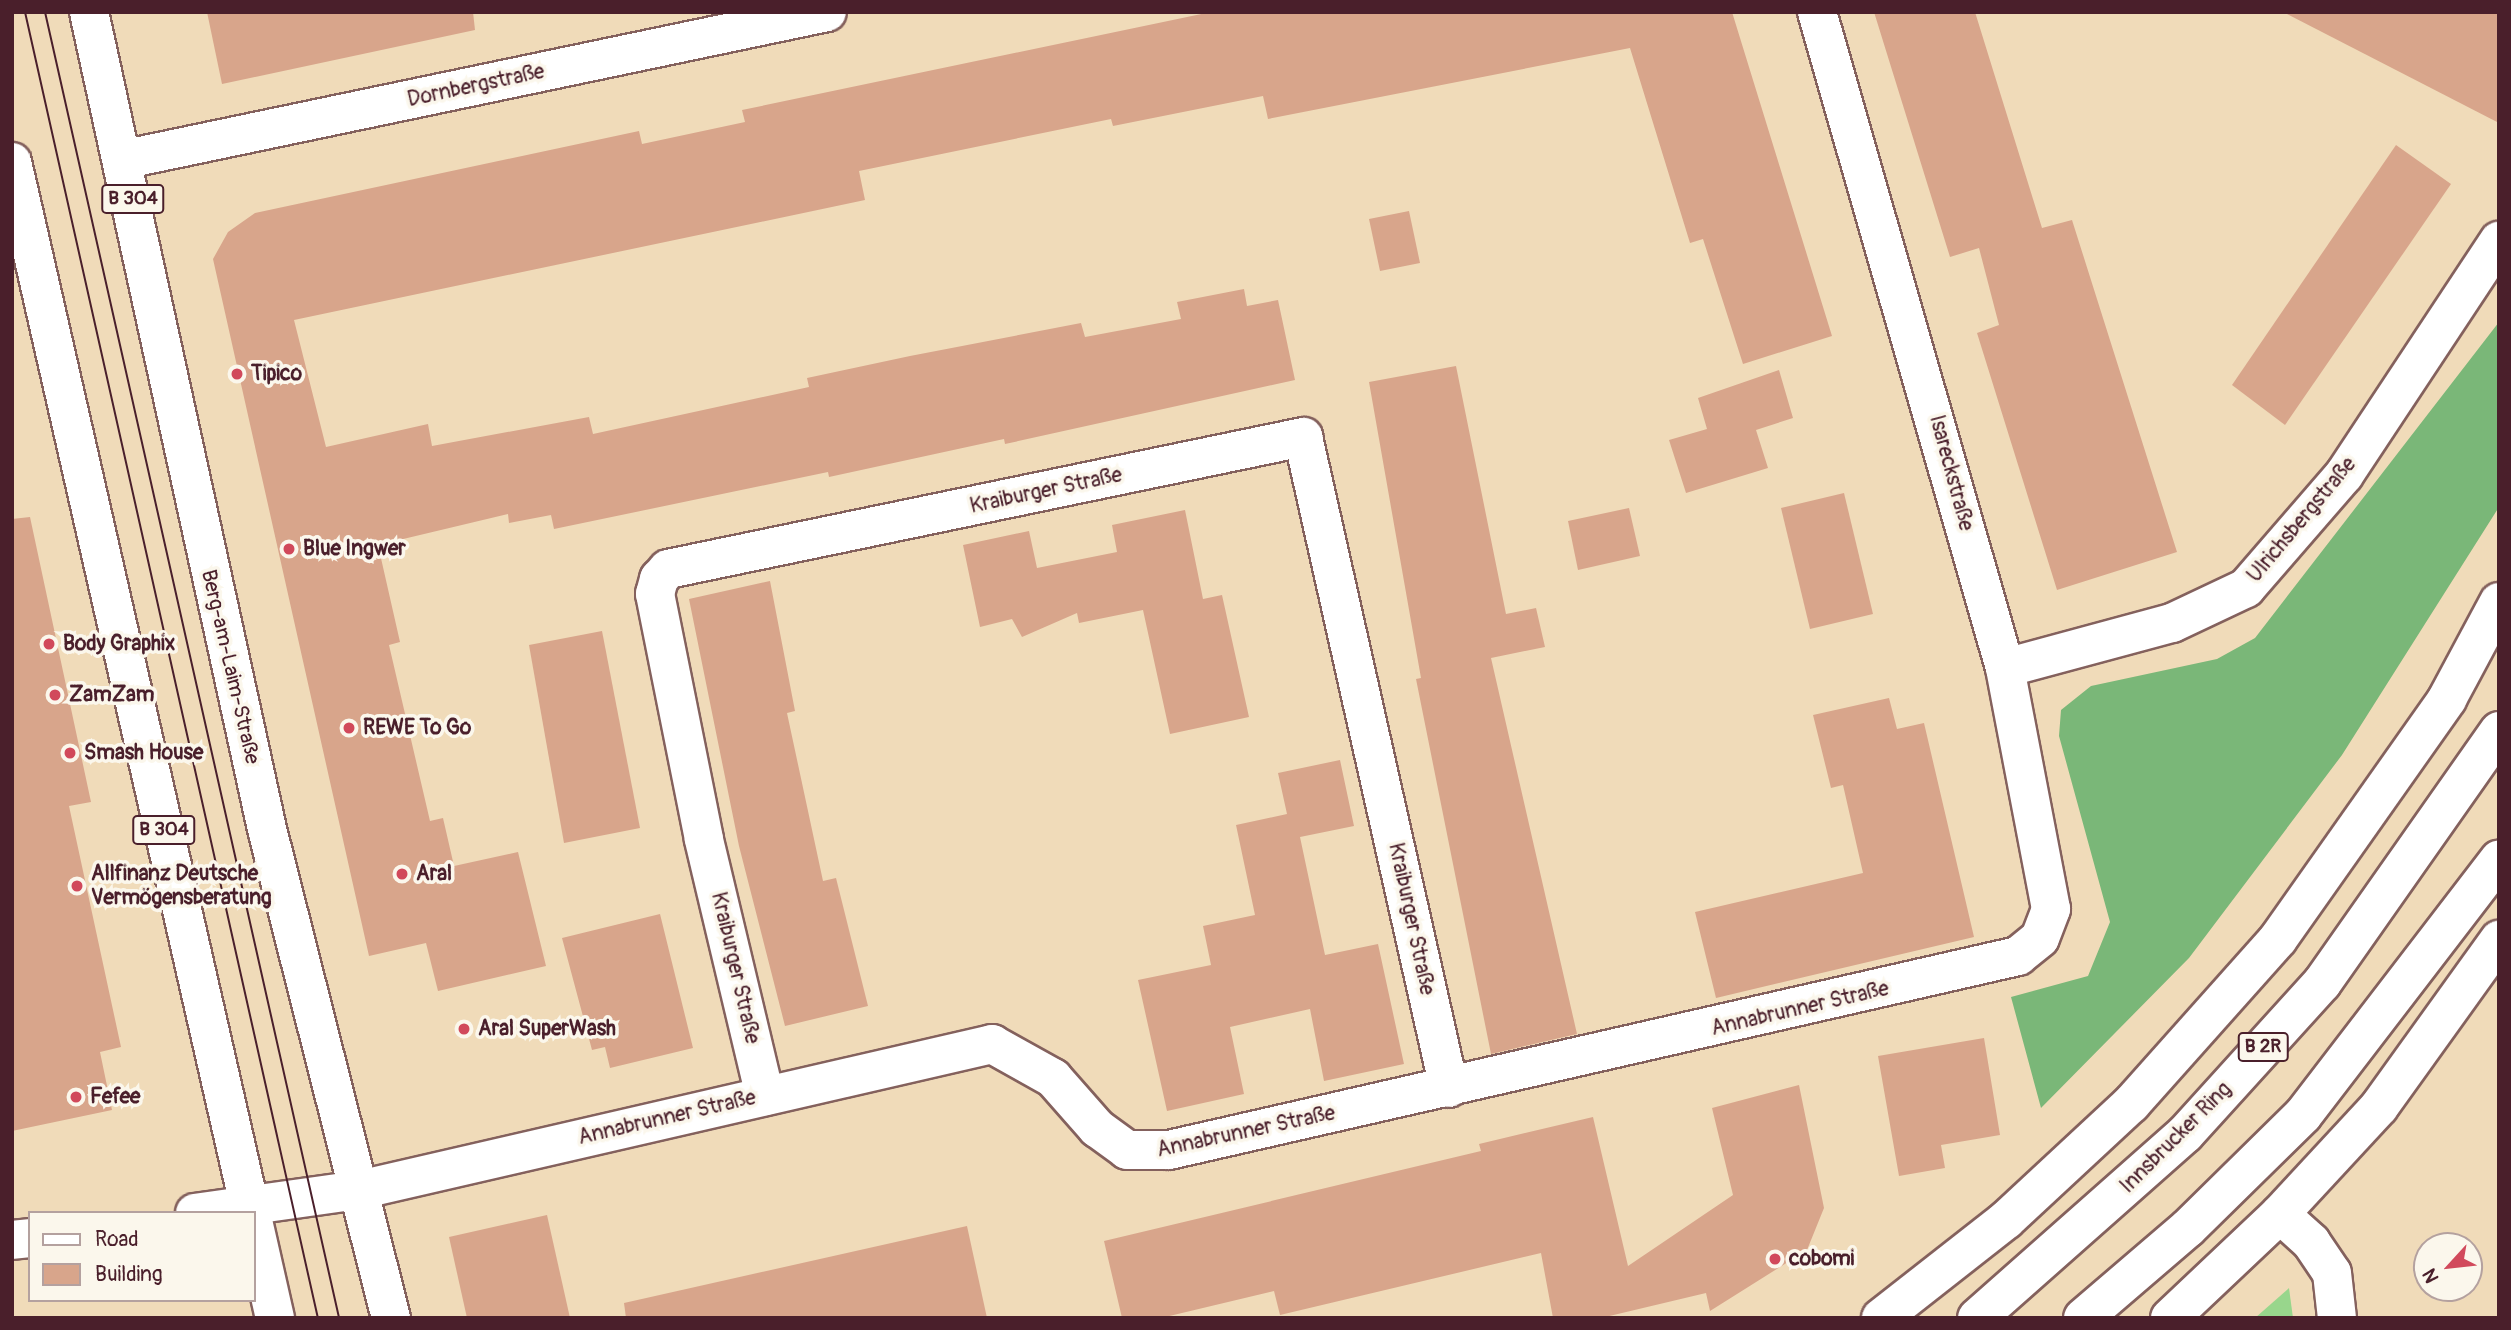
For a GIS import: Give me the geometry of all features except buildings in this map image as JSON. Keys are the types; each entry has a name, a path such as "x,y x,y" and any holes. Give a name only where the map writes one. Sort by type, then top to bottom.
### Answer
{"main road":[{"name":"Berg-am-Laim-Straße","path":"89,12 126,159 187,481 391,1318"},
{"name":"Dornbergstraße","path":"126,159 827,12"},
{"name":"Isareckstraße","path":"1817,12 2005,668 2048,878 2051,909 2040,938"},
{"name":"B 304","path":"12,162 251,1211"},
{"name":"Ulrichsbergstraße","path":"2005,668 2172,624 2246,588 2344,475 2499,241"},
{"name":"Kraiburger Straße","path":"765,1096 704,839 655,594 659,579 668,569 1303,437 1449,1088"},
{"path":"1881,1318 2006,1220 2131,1104 2278,939 2447,699 2499,602"},
{"name":"Innsbrucker Ring","path":"1976,1318 2185,1134 2322,983 2499,731"},
{"path":"2083,1318 2188,1228 2303,1115 2499,860"},
{"name":"Annabrunner Straße","path":"256,1212 992,1044 1023,1056 1053,1078 1097,1128 1141,1153 1449,1088 1994,965 2040,938"},
{"path":"2170,1318 2280,1214 2379,1107 2499,940"},
{"path":"2280,1214 2311,1242 2332,1273 2337,1318"},
{"name":"B 304","path":"256,1235 275,1318"}],"green space":[{"path":"2499,322 2499,507 2342,755 2189,958 2041,1108 2011,997 2088,976 2110,922 2059,736 2061,710 2091,686 2217,659 2255,638"},
{"path":"2289,1288 2293,1318 2255,1318"}],"tram line":[{"path":"25,12 318,1318"},
{"path":"45,12 339,1318"}],"place":[{"name":"Tipico","path":"237,374"},
{"name":"Blue Ingwer","path":"289,549"},
{"name":"Body Graphix","path":"49,644"},
{"name":"ZamZam","path":"55,695"},
{"name":"REWE To Go","path":"349,728"},
{"name":"Smash House","path":"70,753"},
{"name":"Aral","path":"402,874"},
{"name":"Allfinanz Deutsche Vermögensberatung","path":"77,886"},
{"name":"Aral SuperWash","path":"464,1029"},
{"name":"Fefee","path":"76,1097"},
{"name":"cobomi","path":"1775,1259"}]}
